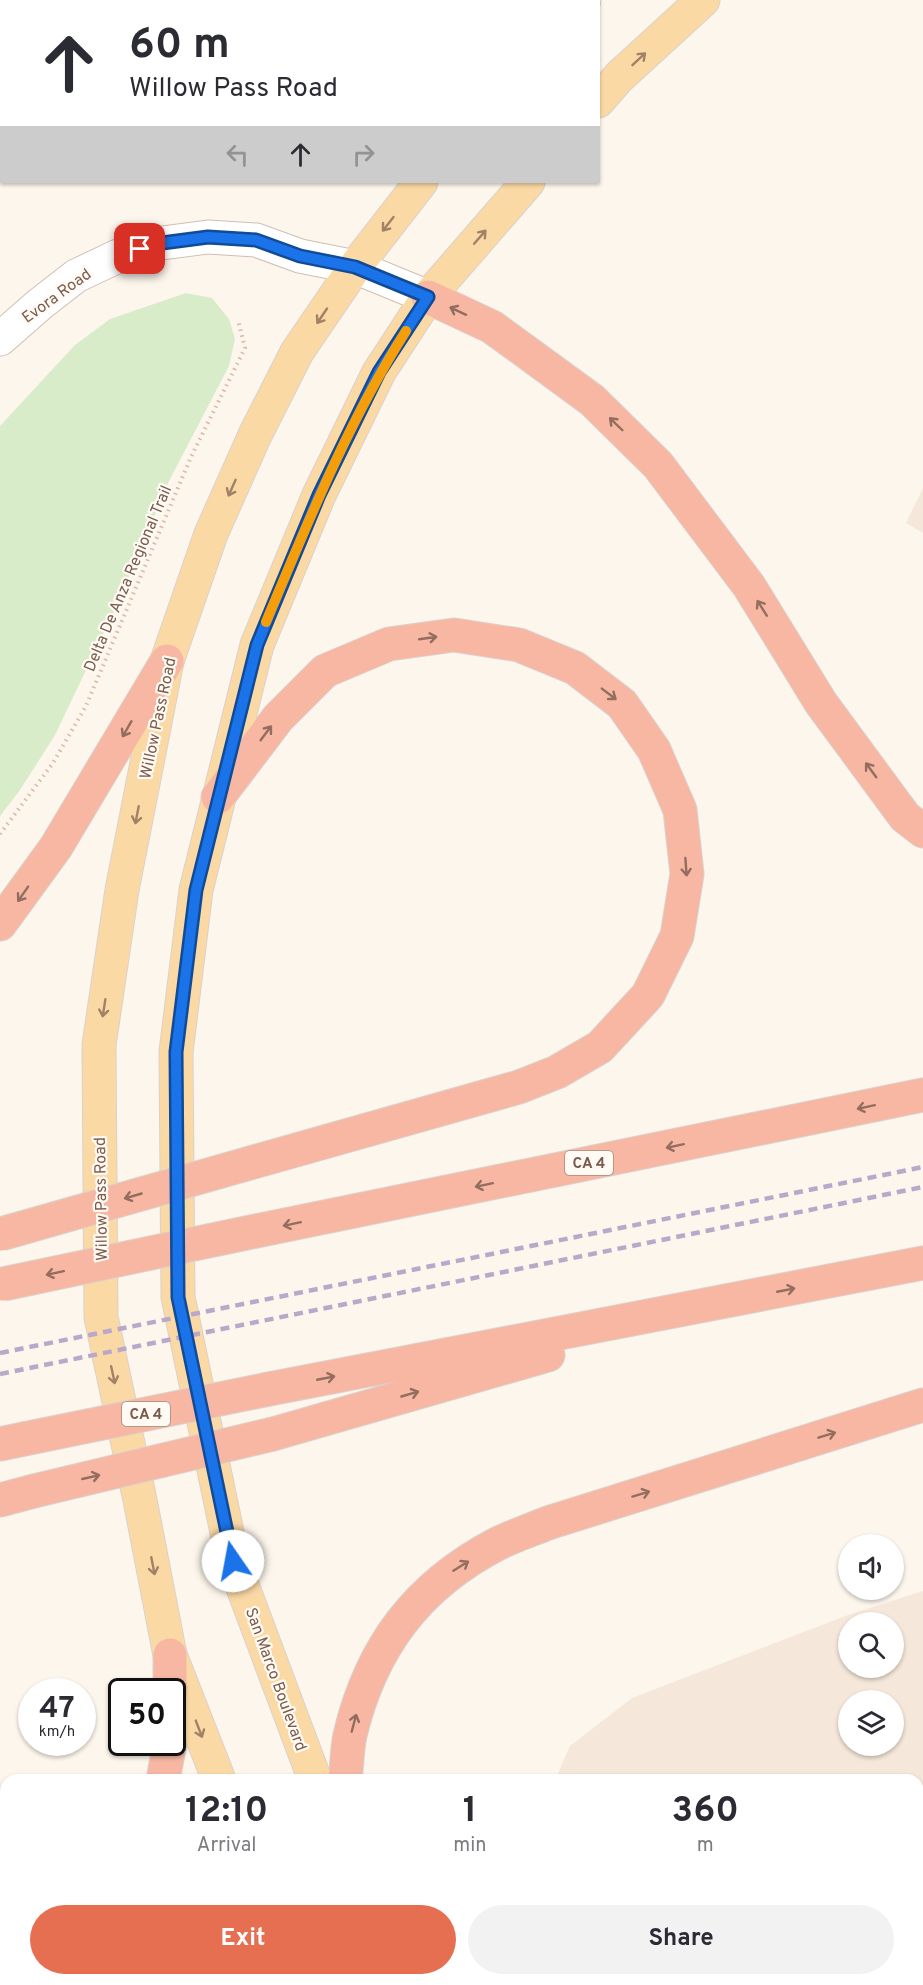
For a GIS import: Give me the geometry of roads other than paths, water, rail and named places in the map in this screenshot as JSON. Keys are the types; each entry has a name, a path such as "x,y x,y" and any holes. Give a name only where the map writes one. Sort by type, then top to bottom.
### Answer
{"highway":[{"path":"428,297 492,327 592,400 658,465 748,586 821,703 905,817 923,831"},
{"path":"1,1234 519,1087 557,1072 600,1047 648,995 677,936 687,874 680,810 654,750 622,704 575,668 519,645 454,635 389,644 325,671 278,718 218,797"},
{"path":"0,924 56,847 167,661"},
{"name":"CA 4","path":"1,1284 923,1095"},
{"name":"CA 4","path":"12,1442 269,1389 923,1263"},
{"path":"0,1500 273,1434 755,1296"},
{"path":"346,1774 350,1737 363,1688 386,1643 415,1604 451,1573 497,1544 548,1523 923,1406"},
{"path":"170,1655 170,1678"},
{"path":"164,1774 168,1756"}],"main road":[{"path":"600,99 619,77 703,0"},
{"name":"Willow Pass Road","path":"170,1655 101,1317 99,1046 122,890 167,661 211,534 255,435 297,352 355,267 420,183"},
{"path":"218,797 257,645 319,495 379,372 428,297 527,183"},
{"name":"San Marco Boulevard","path":"218,797 196,890 176,1052 178,1297 233,1561 313,1774"},
{"path":"170,1655 217,1774"}],"street":[{"name":"Evora Road","path":"0,339 76,276 118,256 162,243 208,237 256,240 300,256 355,267 428,297"}],"railway":[{"path":"0,1353 923,1167"},
{"path":"0,1374 923,1187"}]}
